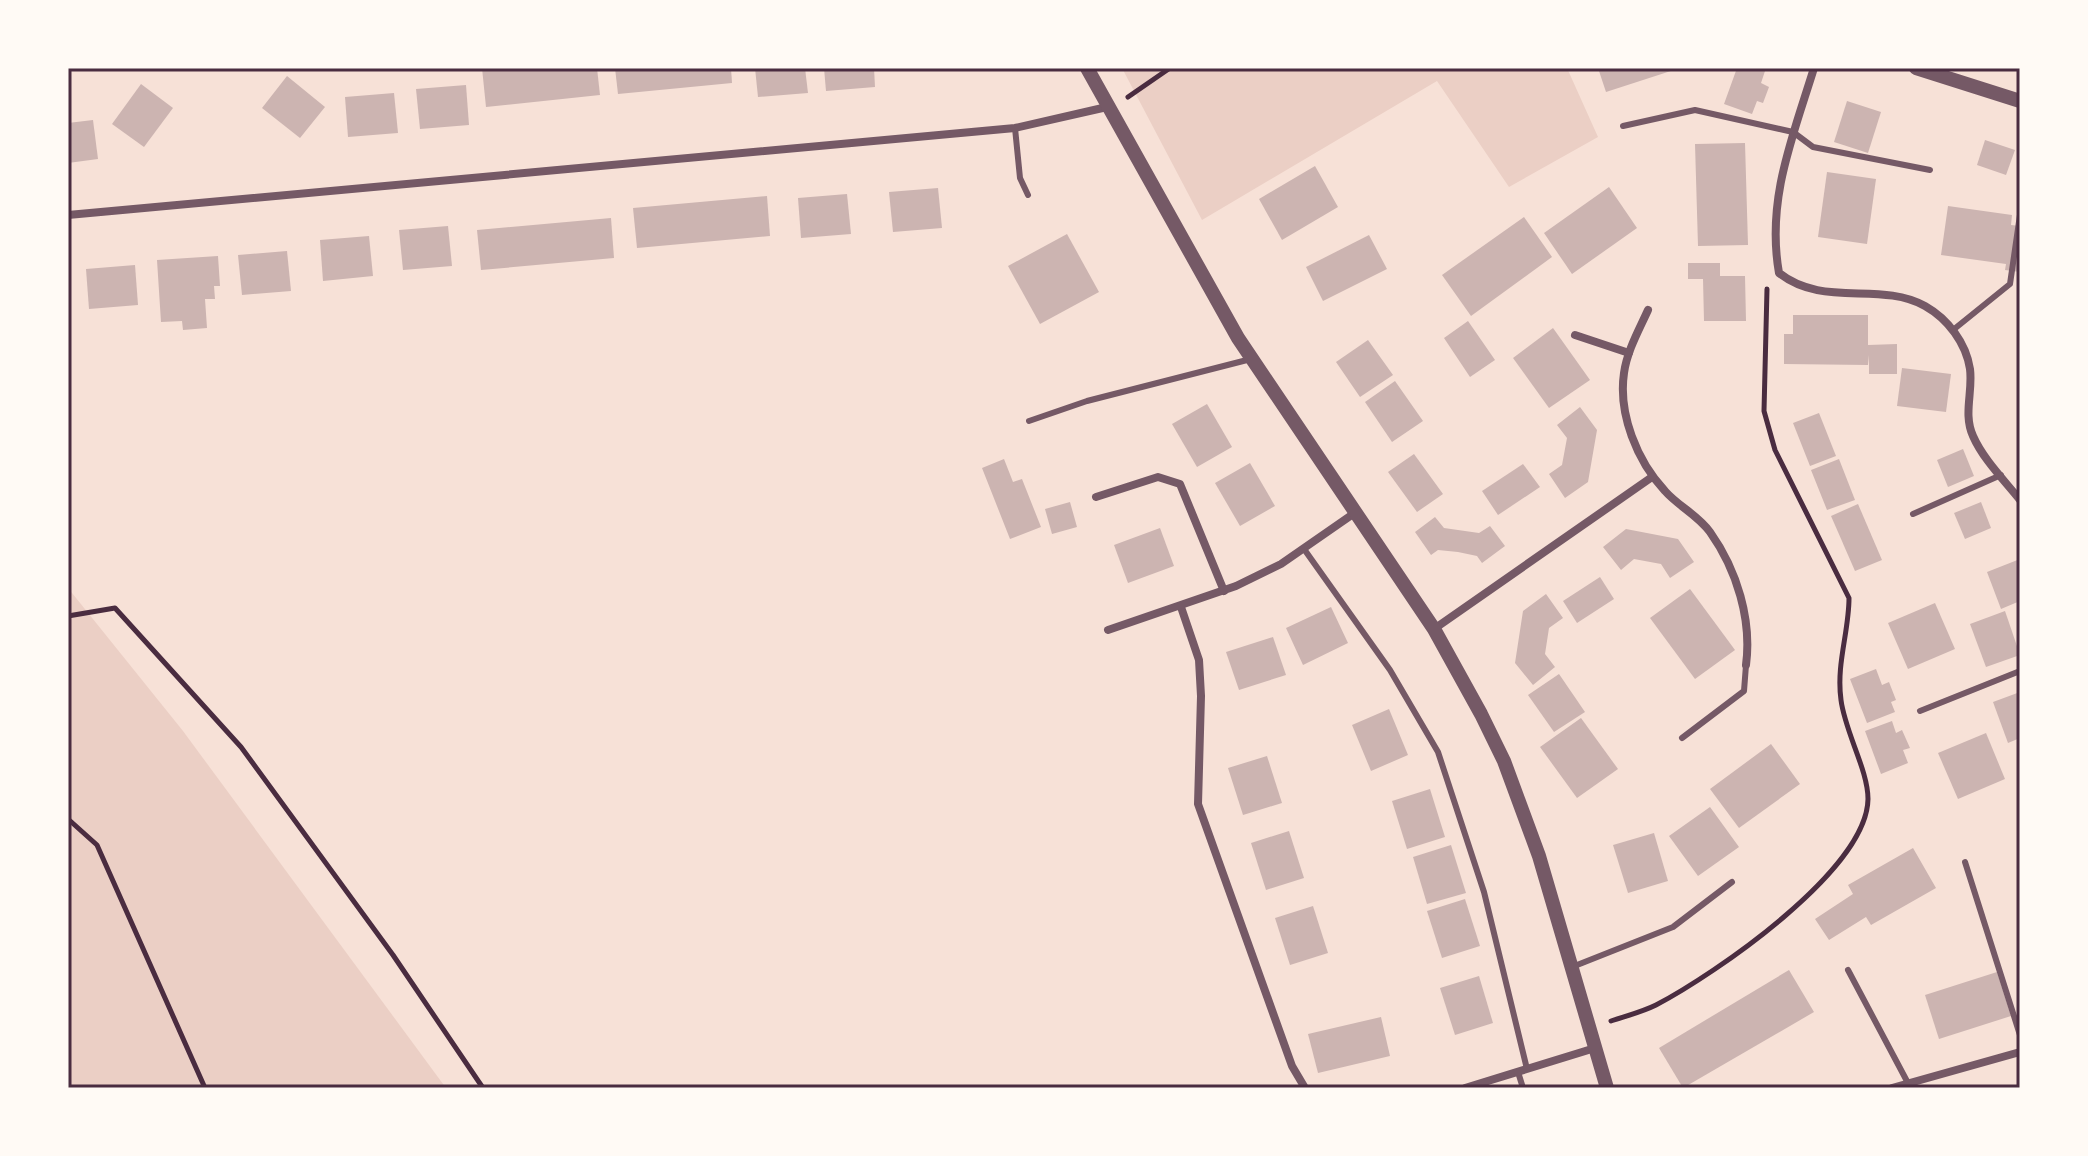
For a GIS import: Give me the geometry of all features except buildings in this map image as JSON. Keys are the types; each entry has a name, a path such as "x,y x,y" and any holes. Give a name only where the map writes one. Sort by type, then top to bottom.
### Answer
{"street":[{"path":"1087,68 1251,359 1434,629 1504,761 1539,856 1607,1088"},
{"path":"1814,68 1777,188 1776,253 1779,273 1804,290 1897,298 1924,305 1953,330 1970,370 1968,415 1973,435 2020,500"},
{"path":"1916,68 2020,101"},
{"path":"68,215 1015,128 1107,107"},
{"path":"1648,310 1629,353 1622,388 1630,429 1636,450 1652,477 1709,531 1720,550 1744,607 1750,636 1746,665"},
{"path":"1575,335 1629,353"},
{"path":"1096,497 1158,477 1180,484 1224,591"},
{"path":"1434,629 1652,477"},
{"path":"1108,630 1224,591 1281,564 1356,512"},
{"path":"1181,607 1199,660 1198,804 1292,1066 1305,1088"},
{"path":"1465,1088 1595,1048"},
{"path":"1892,1088 2020,1052"}],"lane":[{"path":"1623,126 1695,110 1793,132 1813,147 1930,170"},
{"path":"1015,128 1020,178 1028,195"},
{"path":"1953,330 2010,284 2020,215"},
{"path":"1029,421 1087,401 1251,359"},
{"path":"1913,514 2001,475"},
{"path":"1304,549 1390,670 1438,752 1484,892 1522,1070 1523,1088"},
{"path":"1682,738 1744,691 1746,665"},
{"path":"1920,711 2020,671"},
{"path":"1965,862 2020,1035"},
{"path":"1572,967 1673,927 1732,882"},
{"path":"1848,970 1909,1085"}],"path":[{"path":"1107,107 1140,92 1170,68"},
{"path":"1590,1029 1654,1006 1719,967 1765,932 1848,853 1868,800 1841,700 1841,645 1849,615 1849,598 1775,450 1764,411 1766,290 1779,273"},
{"path":"68,616 115,608 241,747 393,955 483,1088"},
{"path":"68,819 97,845 205,1088"}],"shaded area":[{"path":"1122,68 1567,68 1598,137 1509,187 1437,81 1202,220"},
{"path":"68,588 183,731 446,1088 68,1088"}]}
